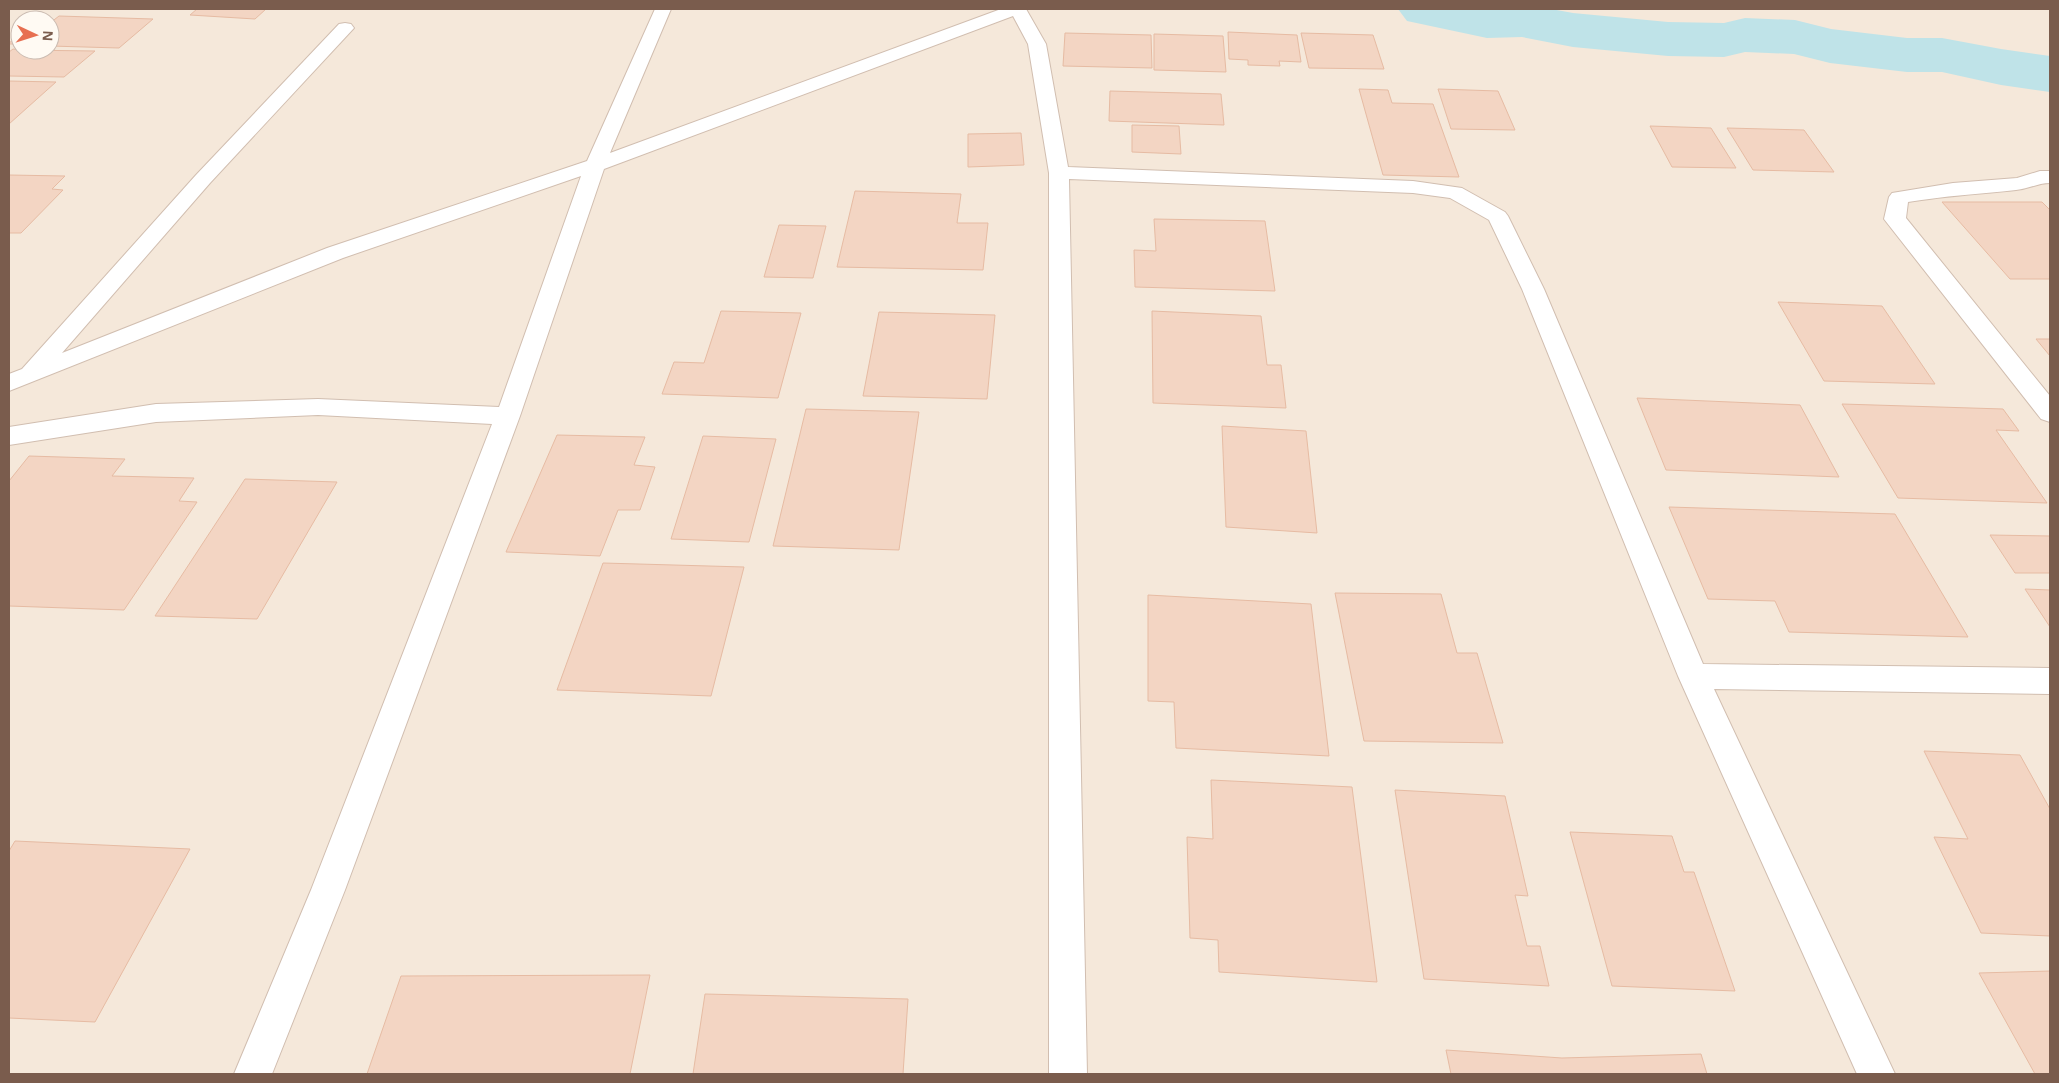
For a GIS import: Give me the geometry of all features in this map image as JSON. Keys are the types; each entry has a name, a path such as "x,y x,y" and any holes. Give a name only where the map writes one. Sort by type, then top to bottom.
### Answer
{"street":[{"path":"253,1074 328,890 508,416 595,165 663,9"},
{"path":"19,379 336,253 595,165 1017,9 1037,44 1059,173 1068,1074"},
{"path":"9,400 19,379 345,28"},
{"path":"1059,173 1413,187 1454,192 1498,216 1533,289 1693,676 1876,1074"},
{"path":"2050,178 2040,177 2018,184 1953,189 1899,197 1895,219 2050,413"},
{"path":"9,436 156,413 318,407 508,416"},
{"path":"1693,676 2050,681"}],"shaded area":[{"path":"9,9 2050,9 2050,1074 9,1074"}],"building":[{"path":"197,9 266,9 255,19 190,15"},
{"path":"60,16 153,19 119,48 60,46"},
{"path":"1228,32 1297,35 1301,62 1279,61 1280,66 1248,65 1248,60 1229,59"},
{"path":"1065,33 1151,35 1152,68 1063,66"},
{"path":"1301,33 1373,35 1384,69 1309,68"},
{"path":"1154,34 1223,36 1226,72 1154,70"},
{"path":"60,51 95,51 64,77 9,76 9,52 10,60 60,60"},
{"path":"9,81 56,82 9,124"},
{"path":"1359,89 1388,90 1392,103 1433,104 1459,177 1383,175"},
{"path":"1438,89 1498,91 1515,130 1451,129"},
{"path":"1110,91 1221,94 1224,125 1109,121"},
{"path":"1132,125 1179,126 1181,154 1132,152"},
{"path":"1650,126 1711,128 1736,168 1672,167"},
{"path":"1727,128 1804,130 1834,172 1753,170"},
{"path":"1021,133 1024,165 968,167 968,134"},
{"path":"9,175 65,176 52,189 63,190 21,233 9,233"},
{"path":"855,191 961,194 957,223 988,223 983,270 837,267"},
{"path":"1942,202 2042,202 2050,210 2050,279 2010,279"},
{"path":"1154,219 1265,221 1275,291 1135,287 1134,250 1156,251"},
{"path":"779,225 826,226 813,278 764,277"},
{"path":"1778,302 1882,306 1935,384 1824,381"},
{"path":"721,311 801,313 778,398 662,394 674,362 704,363"},
{"path":"1152,311 1261,316 1267,365 1281,365 1286,408 1153,403"},
{"path":"879,312 995,315 987,399 863,396"},
{"path":"2036,339 2050,339 2050,356"},
{"path":"1637,398 1800,405 1839,477 1666,470"},
{"path":"1842,404 2003,409 2019,431 1996,430 2047,503 1898,498"},
{"path":"806,409 919,412 899,550 773,546"},
{"path":"1222,426 1306,431 1317,533 1226,527"},
{"path":"557,435 645,437 634,465 655,467 640,510 618,510 600,556 506,552"},
{"path":"703,436 776,439 749,542 671,539"},
{"path":"29,456 125,459 112,476 194,478 179,501 197,502 124,610 9,606 9,481"},
{"path":"245,479 337,482 257,619 155,616"},
{"path":"1669,507 1895,514 1968,637 1789,632 1775,601 1708,599"},
{"path":"1990,535 2050,536 2050,573 2015,573"},
{"path":"603,563 744,567 711,696 557,690"},
{"path":"2025,589 2050,590 2050,627"},
{"path":"1335,593 1441,594 1457,653 1477,653 1503,743 1364,741"},
{"path":"1148,595 1311,604 1329,756 1176,748 1174,702 1148,701"},
{"path":"1924,751 2020,755 2050,809 2050,936 1981,933 1934,837 1968,839"},
{"path":"1211,780 1352,787 1377,982 1219,972 1218,940 1190,938 1187,837 1213,839"},
{"path":"1395,790 1505,796 1528,896 1515,895 1527,946 1540,946 1549,986 1424,979"},
{"path":"1570,832 1672,836 1684,872 1694,872 1735,991 1612,986"},
{"path":"15,841 190,849 95,1022 9,1018 9,851"},
{"path":"2050,971 2050,1074 2035,1074 1979,973"},
{"path":"650,975 630,1074 367,1074 401,976"},
{"path":"705,994 908,999 903,1074 693,1074"},
{"path":"1446,1050 1562,1058 1701,1054 1707,1074 1451,1074"}],"waterway":[{"path":"1426,9 1487,21 1522,20 1573,30 1668,39 1724,40 1745,35 1795,37 1830,46 1907,55 1942,55 2001,67 2050,74"}]}
